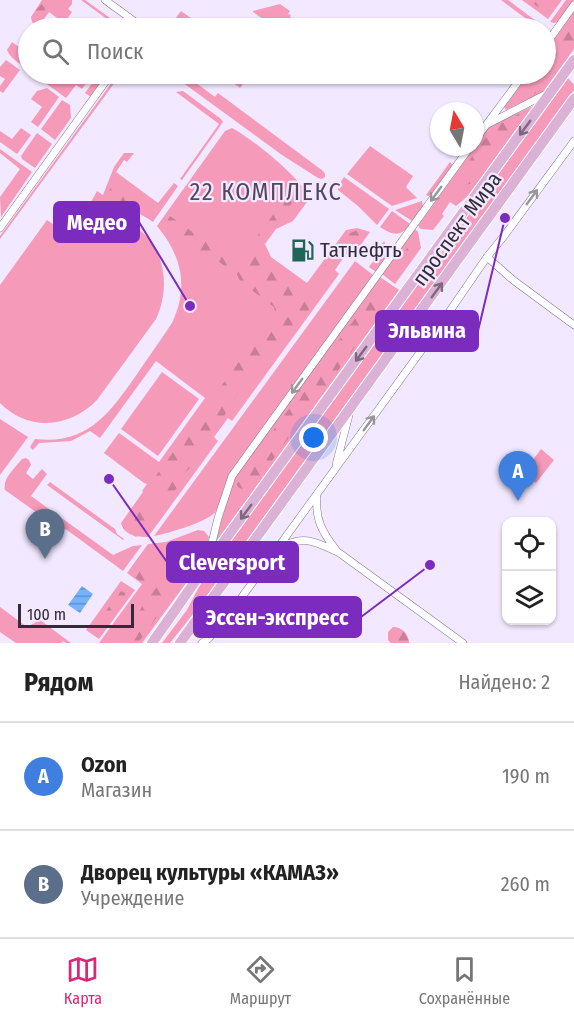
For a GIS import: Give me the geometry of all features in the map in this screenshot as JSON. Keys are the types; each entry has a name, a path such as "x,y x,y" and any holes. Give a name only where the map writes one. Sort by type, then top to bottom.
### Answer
{"main road":[{"path":"573,62 571,71 574,78"},
{"name":"проспект Мира","path":"152,643 573,62"},
{"name":"проспект Мира","path":"180,643 574,99"}],"street":[{"path":"105,0 130,18"},
{"path":"556,30 574,5"},
{"path":"0,228 104,84"},
{"path":"484,128 517,84"},
{"path":"486,125 550,92"},
{"path":"202,643 223,623 278,549 487,257 574,141"},
{"path":"206,566 232,476 463,156"},
{"path":"487,257 513,280 574,325"},
{"path":"334,470 351,407"},
{"path":"317,495 316,514 326,538 338,552"},
{"path":"278,549 298,540 317,543 338,552 463,643"}],"green space":[{"path":"42,0 72,0 68,9 72,12 68,18 57,18 49,12 45,18 31,17"},
{"path":"44,0 52,0 41,17 34,17 35,12"},
{"path":"81,0 85,0 110,18 105,18"},
{"path":"501,0 508,0 532,18 525,18"},
{"path":"522,0 562,0 547,18"},
{"path":"528,0 559,0 551,11 546,12"},
{"path":"566,0 574,0 558,21 556,22 556,18 553,18"},
{"path":"280,4 290,11 288,14 291,18 262,18 253,11"},
{"path":"181,11 191,18 176,18"},
{"path":"574,11 574,49 556,74 556,37"},
{"path":"574,15 574,42 556,68 556,41"},
{"path":"12,42 18,46 18,62 8,53 7,50"},
{"path":"6,60 18,69 18,73 3,93 0,91 0,86 5,79 0,76 0,67"},
{"path":"568,78 574,85 574,90 197,609 170,643 162,643 187,610 202,581"},
{"path":"47,84 86,84 82,89 76,85 66,98"},
{"path":"92,84 100,84 91,97 85,93"},
{"path":"111,84 114,84 0,239"},
{"path":"185,84 197,84 215,97 218,93 323,171 325,177 318,178 282,155"},
{"path":"521,84 549,84 543,92 506,110 504,107"},
{"path":"524,84 541,84 535,94 517,100 516,95"},
{"path":"47,88 59,97 38,127 31,122 42,107 31,99 37,91"},
{"path":"183,91 223,122 182,180 180,179 219,124 176,92"},
{"path":"62,100 70,105 71,118 55,140 41,129"},
{"path":"533,106 468,196 456,206 450,202 442,214 444,216 433,230 421,229 418,226 468,156 484,156 484,134 489,127"},
{"path":"520,115 514,128 470,184 463,186 458,183 457,177 472,156 484,156 484,140 493,128"},
{"path":"21,128 31,135 17,154 0,142 0,131 12,139"},
{"path":"232,128 274,159 296,179 309,197 293,221 276,229 265,244 271,257 307,283 346,230 357,228 370,232 352,257 346,254 335,270 339,274 232,421 228,418 214,437 218,441 148,537 135,536 128,533 121,523 147,484 104,453 119,433 159,462 205,398 156,361 100,438 90,431 71,441 39,443 33,450 30,447 35,439 53,440 69,437 95,424 116,403 172,323 180,297 180,272 166,237 157,226 225,131"},
{"path":"37,133 52,144 35,168 21,156"},
{"path":"370,146 413,176 406,187 417,198 392,206 347,174"},
{"path":"0,149 32,172 1,217 0,197 20,169 0,153"},
{"path":"124,153 134,153 127,162 124,160 116,172 158,203 174,183 178,186 153,222 124,206 115,204 99,203 92,206 87,213 123,220 137,228 156,249 164,276 164,290 156,319 97,400 86,409 62,421 49,423 23,419 0,403 0,285 47,220 69,235 97,191 103,195 114,167"},
{"path":"450,162 453,165 432,195 426,195"},
{"path":"344,177 389,209 377,225 338,190"},
{"path":"114,186 120,186 142,199 139,207 111,201 108,193"},
{"path":"292,190 297,193 297,196 258,249 305,285 310,285 348,234 358,230 363,237 351,246 321,286 314,288 317,298 305,316 296,321 251,379 242,383 224,417 184,475 178,488 156,495 150,500 147,521 141,527 135,527 134,530 138,535 136,537 123,528 123,521 275,312 274,307 240,281 236,272 231,268 217,260 208,259 186,244 180,236 164,224 164,218 170,216 229,258 241,261 247,258 250,246"},
{"path":"422,201 423,206 412,221 395,210"},
{"path":"392,211 410,224 403,232 396,234 380,227"},
{"path":"415,229 418,232 421,248 395,284 382,274"},
{"path":"384,241 387,250 376,272 369,267 384,246 382,244"},
{"path":"413,245 416,249 415,253 398,277 391,278 390,272 408,247"},
{"path":"355,261 373,275 229,475 216,511 197,523 154,536"},
{"path":"380,277 399,290 216,542 235,477"},
{"path":"371,299 380,302 382,310 252,488 239,487 237,480"},
{"path":"162,372 199,399 158,456 121,429"},
{"path":"0,419 28,437 0,475"},
{"path":"541,449 554,460 536,483 523,473"},
{"path":"26,458 31,465 26,473 33,479 42,469 47,474 31,496 113,555 133,546 142,545 123,571 67,530 54,525 5,490 5,482 10,474 22,459"},
{"path":"50,482 115,529 117,534 124,539 47,485"},
{"path":"198,530 204,531 209,537 203,560 142,643 99,643 142,584 127,573 148,544 166,542"},
{"path":"151,546 155,548 154,560 144,565 143,568 151,582 144,589 143,583 134,577 132,570"},
{"path":"182,558 189,561 190,571 180,580 178,588 138,643 117,643 175,562"},
{"path":"121,581 135,590 99,639 86,630"},
{"path":"121,591 125,593 125,599 103,630 100,632 96,630 96,624"},
{"path":"0,607 27,627 40,620 71,643 63,641 61,643 16,643 0,632"},
{"path":"393,627 404,632 409,643 391,643 388,640 388,632"}],"water":[{"path":"82,586 93,594 80,613 68,605"}],"place":[{"name":"Эльвина","path":"505,218"},
{"name":"Татнефть","path":"302,250"},
{"name":"Медео","path":"190,306"},
{"name":"Cleversport","path":"109,479"},
{"name":"Ozon","path":"518,501"},
{"name":"Дворец культуры «КАМАЗ»","path":"45,559"},
{"name":"Эссен-экспресс","path":"430,565"}],"district":[{"name":"22 КОМПЛЕКС","path":"266,192"}]}
